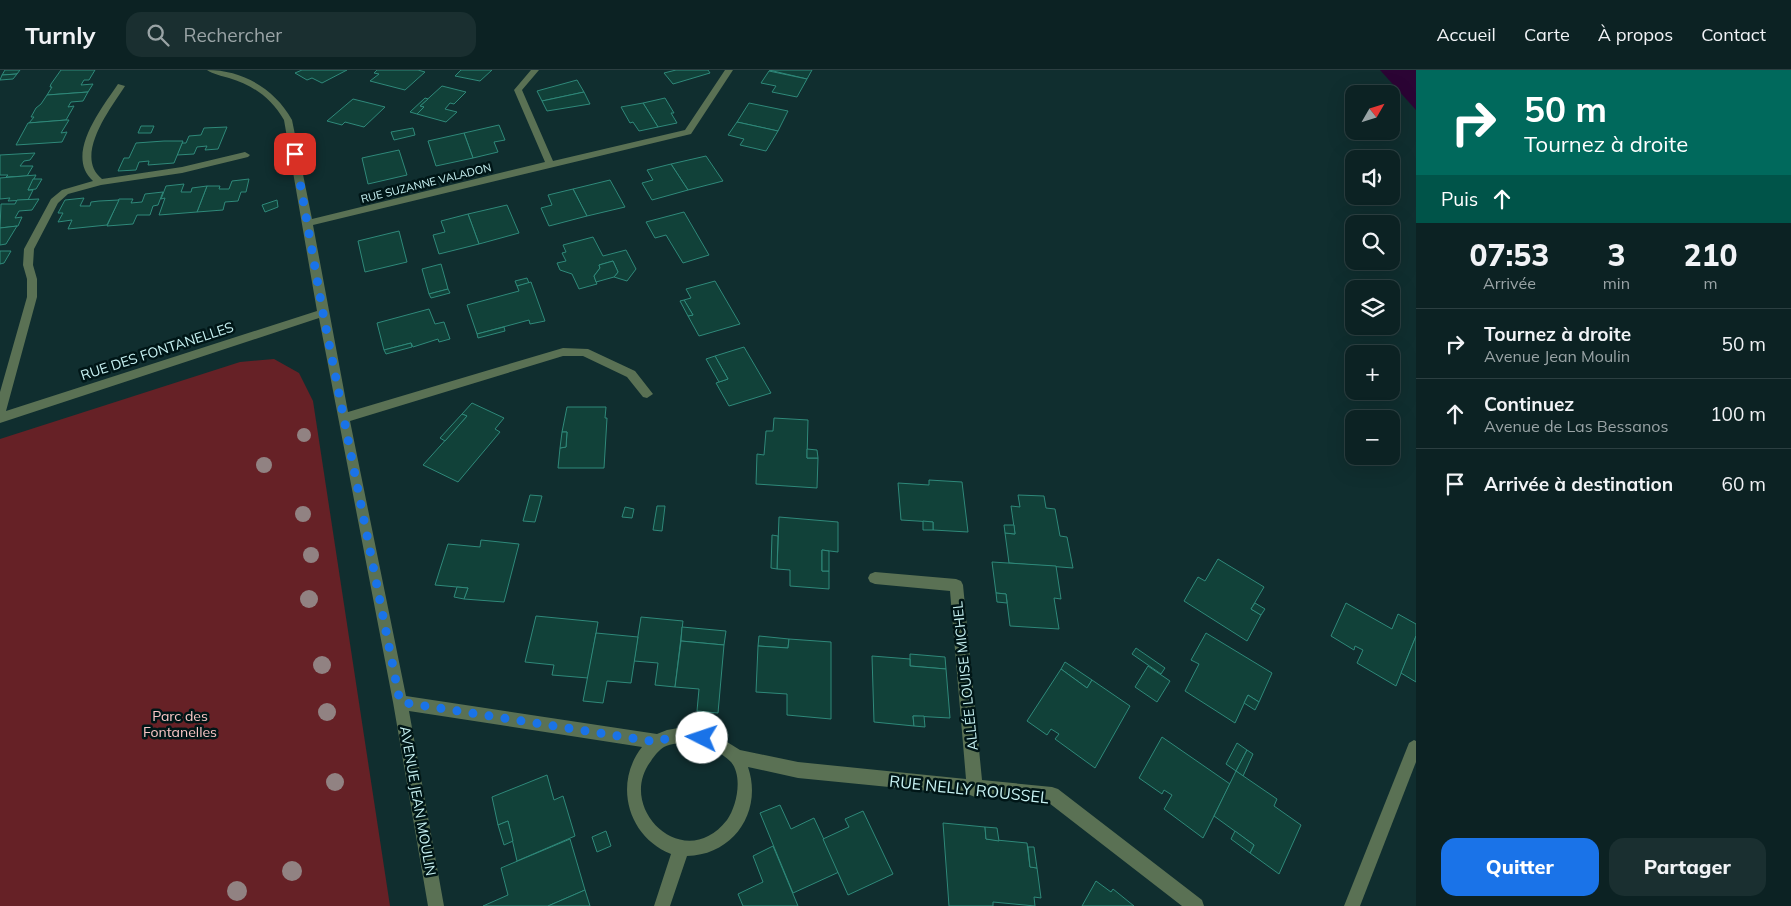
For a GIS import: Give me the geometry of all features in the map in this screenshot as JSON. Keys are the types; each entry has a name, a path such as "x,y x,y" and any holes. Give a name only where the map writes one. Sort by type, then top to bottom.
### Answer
{"street":[{"name":"AVENUE JEAN MOULIN","path":"211,70 242,78 274,97 288,120 323,313 400,702 436,906"},
{"path":"535,70 518,90 550,164"},
{"name":"RUE SUZANNE VALADON","path":"308,223 688,132 729,70"},
{"path":"100,182 89,172 86,158 89,143 122,86"},
{"path":"0,413 32,297 32,279 28,265 29,250 54,202 65,192 100,182 174,172 245,155"},
{"name":"RUE DES FONTANELLES","path":"0,418 323,313"},
{"path":"344,418 563,352 584,352 631,374 647,394"},
{"name":"ALLÉE LOUISE MICHEL","path":"875,578 956,585 975,788"},
{"name":"RUE NELLY ROUSSEL","path":"400,702 657,742 667,738 690,734 714,742 737,757 798,770 1052,794 1196,906"},
{"path":"657,742 642,758 634,779 635,803 644,824 660,840 681,848 704,846 723,837 738,820 745,798 744,777 737,757"},
{"path":"1352,906 1414,748"},
{"path":"662,906 681,848"}],"green space":[{"name":"Parc des Fontanelles","path":"274,359 299,373 313,401 390,906 0,906 0,439 240,362"}],"shaded area":[{"path":"1380,70 1416,70 1416,110 1400,92 1400,85 1394,85"}],"building":[{"path":"5,70 20,70 17,74 2,75"},
{"path":"61,70 95,70 89,80 84,80 81,85 93,84 88,92 47,95 52,87 50,87 51,84"},
{"path":"302,70 347,70 322,83 312,78 307,80 295,73"},
{"path":"377,70 418,70 425,72 405,90 370,81 379,74 374,73"},
{"path":"461,70 492,70 480,81 455,76"},
{"path":"676,70 708,70 710,73 673,84 664,73"},
{"path":"769,70 812,70 807,79"},
{"path":"769,71 807,79 797,97 772,92 776,86 761,83"},
{"path":"17,74 13,79 0,80 2,75"},
{"path":"577,80 584,92 542,101 537,91"},
{"path":"442,86 466,92 454,104 450,103 445,109 457,112 446,122 417,114 424,107 420,106"},
{"path":"88,92 83,101 71,102 68,107 74,106 66,120 29,123 34,117 31,117 36,108 47,95"},
{"path":"584,92 590,104 547,111 542,101"},
{"path":"425,98 428,99 420,106 424,107 417,114 410,112"},
{"path":"665,98 674,113 671,113 677,123 658,127 643,103"},
{"path":"353,99 385,107 364,127 345,122 342,125 327,121"},
{"path":"643,103 658,127 639,131 633,122 630,123 621,107"},
{"path":"749,103 788,111 778,131 737,122"},
{"path":"69,120 61,133 67,132 62,142 16,145 28,123"},
{"path":"737,122 778,131 766,151 740,145 744,139 728,135"},
{"path":"499,125 505,140 494,142 498,152 473,158 464,133"},
{"path":"141,126 154,126 151,133 138,133"},
{"path":"227,127 218,149 205,150 207,146 197,147 194,154 177,155 182,143 186,143 189,136 201,135 204,128"},
{"path":"413,128 415,135 394,140 391,132"},
{"path":"464,133 473,158 436,166 428,141"},
{"path":"183,141 174,163 148,165 149,161 139,162 136,170 118,171 124,158 129,158 136,143"},
{"path":"399,150 407,175 368,184 362,158"},
{"path":"35,153 30,160 24,161 20,166 33,166 27,176 6,177 8,175 0,175 0,155"},
{"path":"706,156 723,181 688,190 671,164"},
{"path":"671,164 688,190 652,200 642,183 653,180 647,170"},
{"path":"36,175 28,190 33,190 28,200 8,201 10,198 0,199 0,178"},
{"path":"33,179 42,179 36,189 28,190"},
{"path":"249,179 246,192 241,192 238,201 225,202 223,210 197,212 207,186 220,186 219,189 229,189 232,181"},
{"path":"610,180 625,207 587,216 573,189"},
{"path":"184,184 181,192 191,192 192,188 207,186 197,212 159,215 165,198 161,199 166,186"},
{"path":"573,189 587,216 549,226 541,208 552,205 548,195"},
{"path":"163,192 158,205 153,206 150,215 137,215 133,224 107,226 119,199 133,199 131,203 142,202 145,194"},
{"path":"84,198 80,206 90,206 91,202 119,200 107,225 68,229 72,220 58,222 63,213 58,213 65,200"},
{"path":"39,199 32,210 19,211 15,218 22,217 18,226 0,228 1,204 15,204 17,200"},
{"path":"277,200 278,207 265,212 262,205"},
{"path":"507,205 519,233 479,244 468,214"},
{"path":"684,212 709,255 683,263 666,235 655,238 646,222"},
{"path":"468,214 479,244 439,254 433,235 445,232 441,221"},
{"path":"17,226 6,244 0,245 0,228"},
{"path":"399,231 407,262 365,272 358,241"},
{"path":"593,237 603,256 626,250 636,269 627,281 614,277 618,272 613,261 599,265 600,268 594,276 597,284 579,289 572,274 560,270 557,263 566,261 562,253 566,252 563,245"},
{"path":"0,251 11,251 4,263 0,264"},
{"path":"613,261 618,272 614,277 596,282 594,276 600,268 599,265"},
{"path":"441,264 448,289 429,294 422,269"},
{"path":"527,278 529,283 517,286 515,281"},
{"path":"715,281 740,324 699,336 688,316 693,315 684,300 691,298 686,289"},
{"path":"531,282 545,321 530,324 529,320 477,334 467,305 519,291 517,286"},
{"path":"448,289 450,293 431,298 429,294"},
{"path":"684,300 693,315 688,316 680,301"},
{"path":"429,309 435,324 444,322 450,339 439,342 438,339 413,347 411,343 384,350 377,323"},
{"path":"504,327 505,331 478,338 477,334"},
{"path":"411,343 412,347 386,354 384,350"},
{"path":"744,347 771,393 729,406 716,383 728,379 715,356"},
{"path":"715,356 728,379 719,382 706,359"},
{"path":"472,403 504,418 495,429 500,432 458,482 423,465 467,416 462,414"},
{"path":"567,407 606,407 604,468 558,468 560,448 566,447 567,432 562,432"},
{"path":"462,414 467,416 445,441 440,438"},
{"path":"774,418 808,420 807,458 818,458 817,488 756,484 757,454 764,455 766,431 773,431"},
{"path":"562,432 567,432 566,447 560,448"},
{"path":"807,449 817,450 818,458 807,458"},
{"path":"929,480 962,482 968,532 933,530 933,522 901,520 898,483 929,485"},
{"path":"530,495 542,496 535,522 523,521"},
{"path":"1018,495 1044,496 1046,508 1055,509 1060,536 1067,537 1073,568 1009,563 1005,533 1015,534 1011,506 1020,507"},
{"path":"657,506 665,506 662,531 653,530"},
{"path":"625,507 634,509 632,518 622,517"},
{"path":"779,517 838,522 838,552 822,550 822,571 829,571 829,589 790,586 790,570 777,569"},
{"path":"923,521 933,522 933,530 923,530"},
{"path":"1004,525 1014,525 1015,534 1005,533"},
{"path":"772,535 778,536 777,569 771,568"},
{"path":"481,540 519,544 504,602 464,599 468,588 435,585 448,544 480,547"},
{"path":"822,550 829,551 829,571 822,571"},
{"path":"1218,559 1264,587 1251,609 1261,615 1247,641 1184,601 1198,577 1205,581"},
{"path":"992,562 1056,566 1061,599 1054,598 1059,629 1010,626 1006,594 996,593"},
{"path":"457,587 468,588 464,599 454,597"},
{"path":"996,593 1006,594 1007,603 997,602"},
{"path":"1255,603 1265,609 1261,615 1251,609"},
{"path":"1346,603 1392,629 1398,614 1416,624 1416,636 1396,686 1357,663 1363,650 1355,646 1354,650 1331,636"},
{"path":"536,616 598,622 588,678 552,675 554,665 525,662"},
{"path":"641,617 683,621 675,687 655,685 658,663 634,661"},
{"path":"682,627 726,631 724,645 681,641"},
{"path":"596,633 638,637 631,683 607,681 603,703 583,701"},
{"path":"1206,633 1272,673 1259,702 1248,695 1235,723 1185,691 1199,664 1191,660"},
{"path":"759,636 789,639 788,648 758,646"},
{"path":"1416,636 1416,682 1401,673"},
{"path":"789,639 831,642 831,719 787,715 787,694 756,692 758,646 788,648"},
{"path":"681,641 724,645 718,713 697,711 699,689 675,687"},
{"path":"1136,648 1165,668 1161,674 1132,654"},
{"path":"910,654 945,657 946,669 910,666"},
{"path":"872,656 910,659 910,666 946,669 950,718 913,716 914,726 874,722"},
{"path":"1065,662 1092,680 1087,688 1061,669"},
{"path":"1148,666 1170,681 1157,702 1135,687"},
{"path":"1061,669 1087,688 1092,680 1130,706 1095,768 1055,739 1059,734 1051,729 1047,735 1027,721"},
{"path":"1248,695 1259,702 1255,710 1244,703"},
{"path":"913,716 924,716 925,727 914,726"},
{"path":"1162,737 1230,784 1203,838 1164,809 1172,795 1164,790 1162,794 1139,778"},
{"path":"1237,743 1247,750 1236,771 1226,764"},
{"path":"1247,750 1253,754 1243,776 1236,771"},
{"path":"1236,771 1277,799 1274,806 1301,825 1279,874 1250,853 1254,845 1214,816"},
{"path":"547,775 554,800 563,796 575,836 517,861 508,821 498,825 492,797"},
{"path":"780,805 791,829 814,818 839,872 793,893 760,813"},
{"path":"863,811 893,874 848,895 823,839 849,827 845,819"},
{"path":"508,821 513,841 504,845 498,825"},
{"path":"943,823 985,827 986,839 1027,843 1030,867 1037,868 1041,898 1034,897 1035,906 993,902 993,906 949,906"},
{"path":"985,827 997,828 999,841 986,839"},
{"path":"606,831 611,846 597,852 592,837"},
{"path":"1235,831 1254,845 1250,853 1231,839"},
{"path":"570,839 585,890 548,906 483,906 508,895 501,868"},
{"path":"773,846 798,906 743,906 738,894 763,882 753,856"},
{"path":"1028,847 1034,847 1037,868 1030,867"},
{"path":"1096,881 1111,892 1113,889 1134,906 1082,906"},
{"path":"585,890 590,906 548,906"}],"route":[{"path":"295,154 323,313 400,702 657,742 667,738 690,734 702,738"}]}
